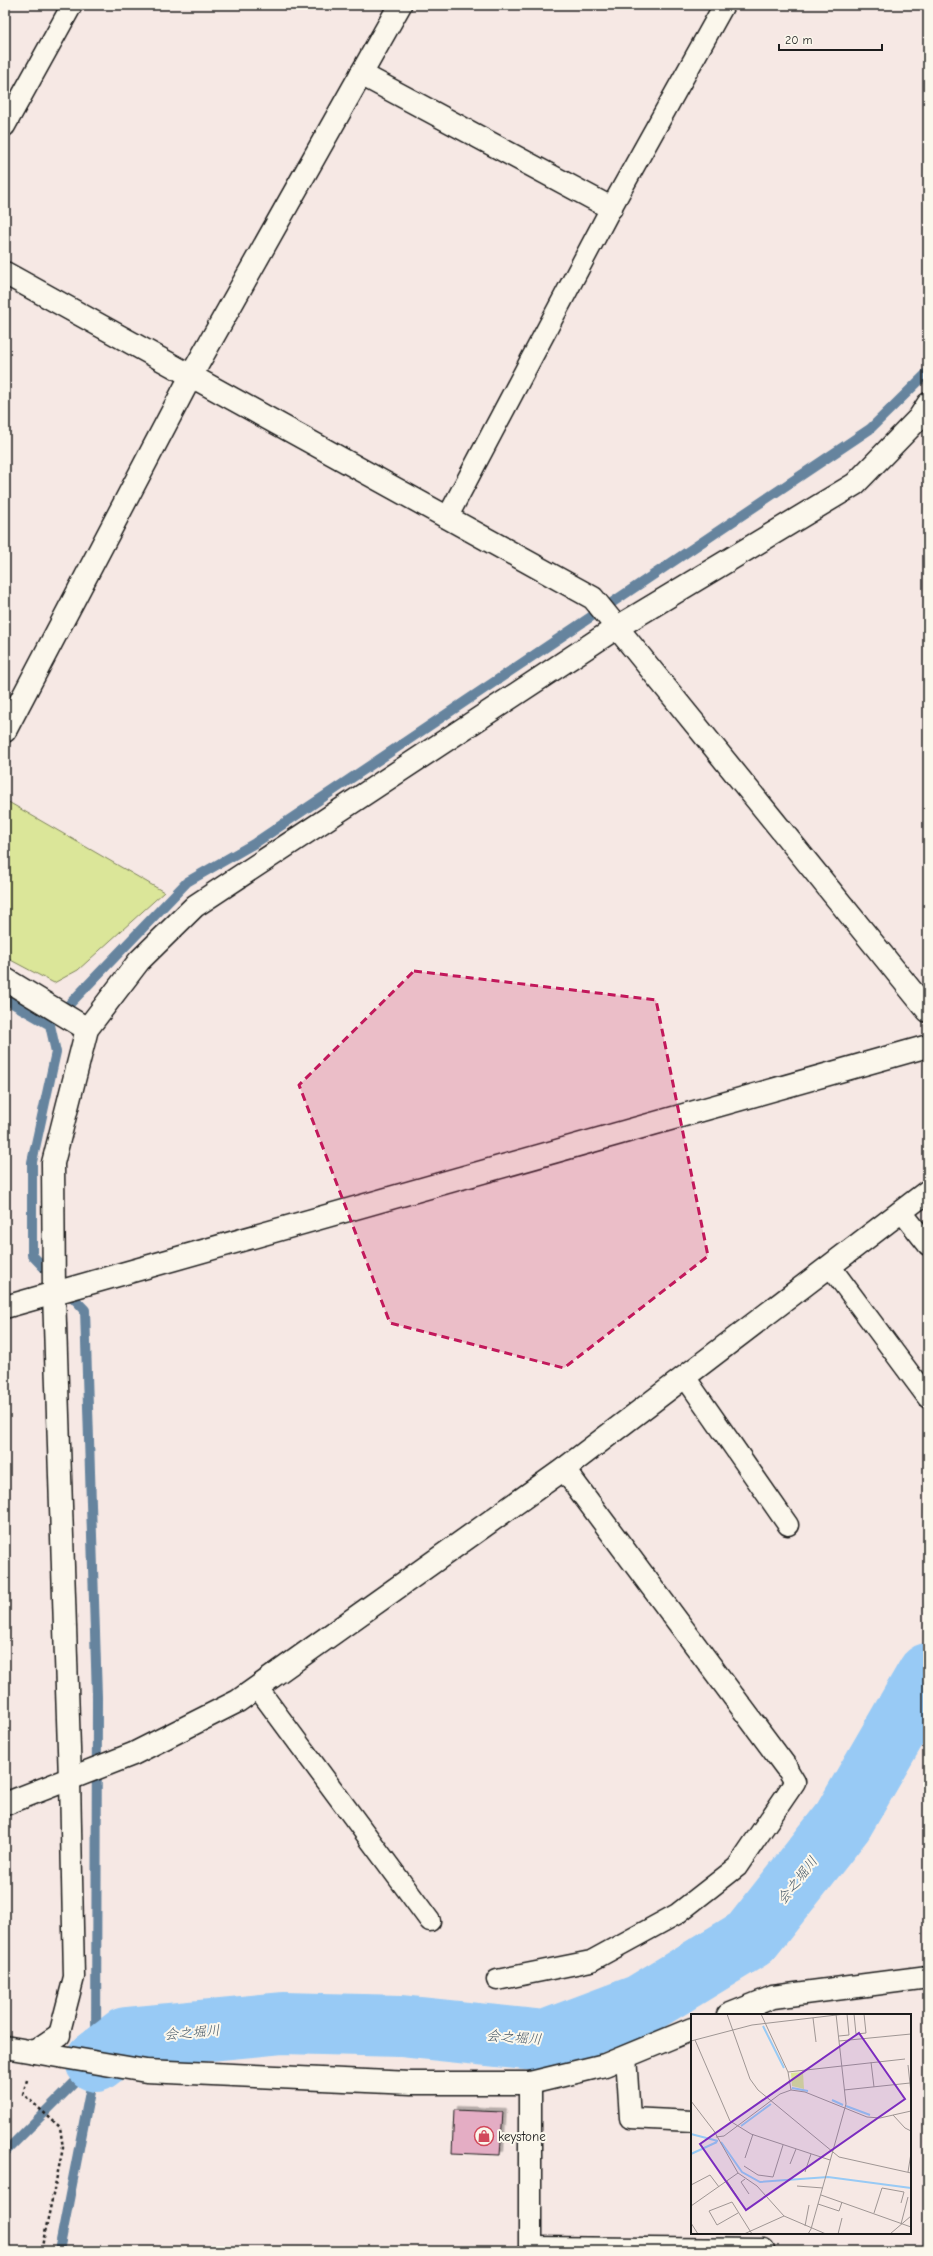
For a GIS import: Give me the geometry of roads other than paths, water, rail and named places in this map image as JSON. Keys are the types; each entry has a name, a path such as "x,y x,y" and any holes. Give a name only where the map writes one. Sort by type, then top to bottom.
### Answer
{"street":[{"path":"5,731 190,376 400,5"},
{"path":"361,74 611,208"},
{"path":"5,273 593,598 928,1010"},
{"path":"70,1779 54,1294 53,1163 88,1029 139,961 195,906 616,628 855,484 919,418 928,404"},
{"path":"5,979 88,1029"},
{"path":"5,1307 928,1046"},
{"path":"5,1804 133,1754 238,1700 564,1469 928,1191"},
{"path":"564,1469 786,1767"},
{"path":"730,2014 773,1997 928,1977"},
{"path":"5,2047 146,2071 403,2083 530,2083 605,2065 691,2029"},
{"path":"34,2052 59,2035"},
{"path":"530,2083 530,2249"}],"lane":[{"path":"5,126 72,5"},
{"path":"447,518 611,208 724,5"},
{"path":"901,1211 928,1245"},
{"path":"830,1266 928,1398"},
{"path":"685,1377 788,1525"},
{"path":"257,1686 430,1921"},
{"path":"497,1980 591,1961 677,1914 737,1867 795,1782 786,1767"},
{"path":"59,2035 74,1977 70,1779"},
{"path":"626,2056 630,2118 691,2120"},
{"path":"530,2249 764,2249"}],"waterway":[{"path":"59,1015 187,882 255,843 870,429 928,372"},
{"path":"5,999 50,1025 56,1052 32,1162 32,1255 52,1276"},
{"path":"59,2251 96,2061 97,1697 85,1310 65,1289"},
{"name":"会之堀川","path":"96,2061 126,2038 283,2023 401,2026 545,2041 641,2005 751,1938 843,1821 928,1674"},
{"name":"会之堀川","path":"5,2152 95,2062"}],"place":[{"name":"keystone","path":"484,2136"}]}
